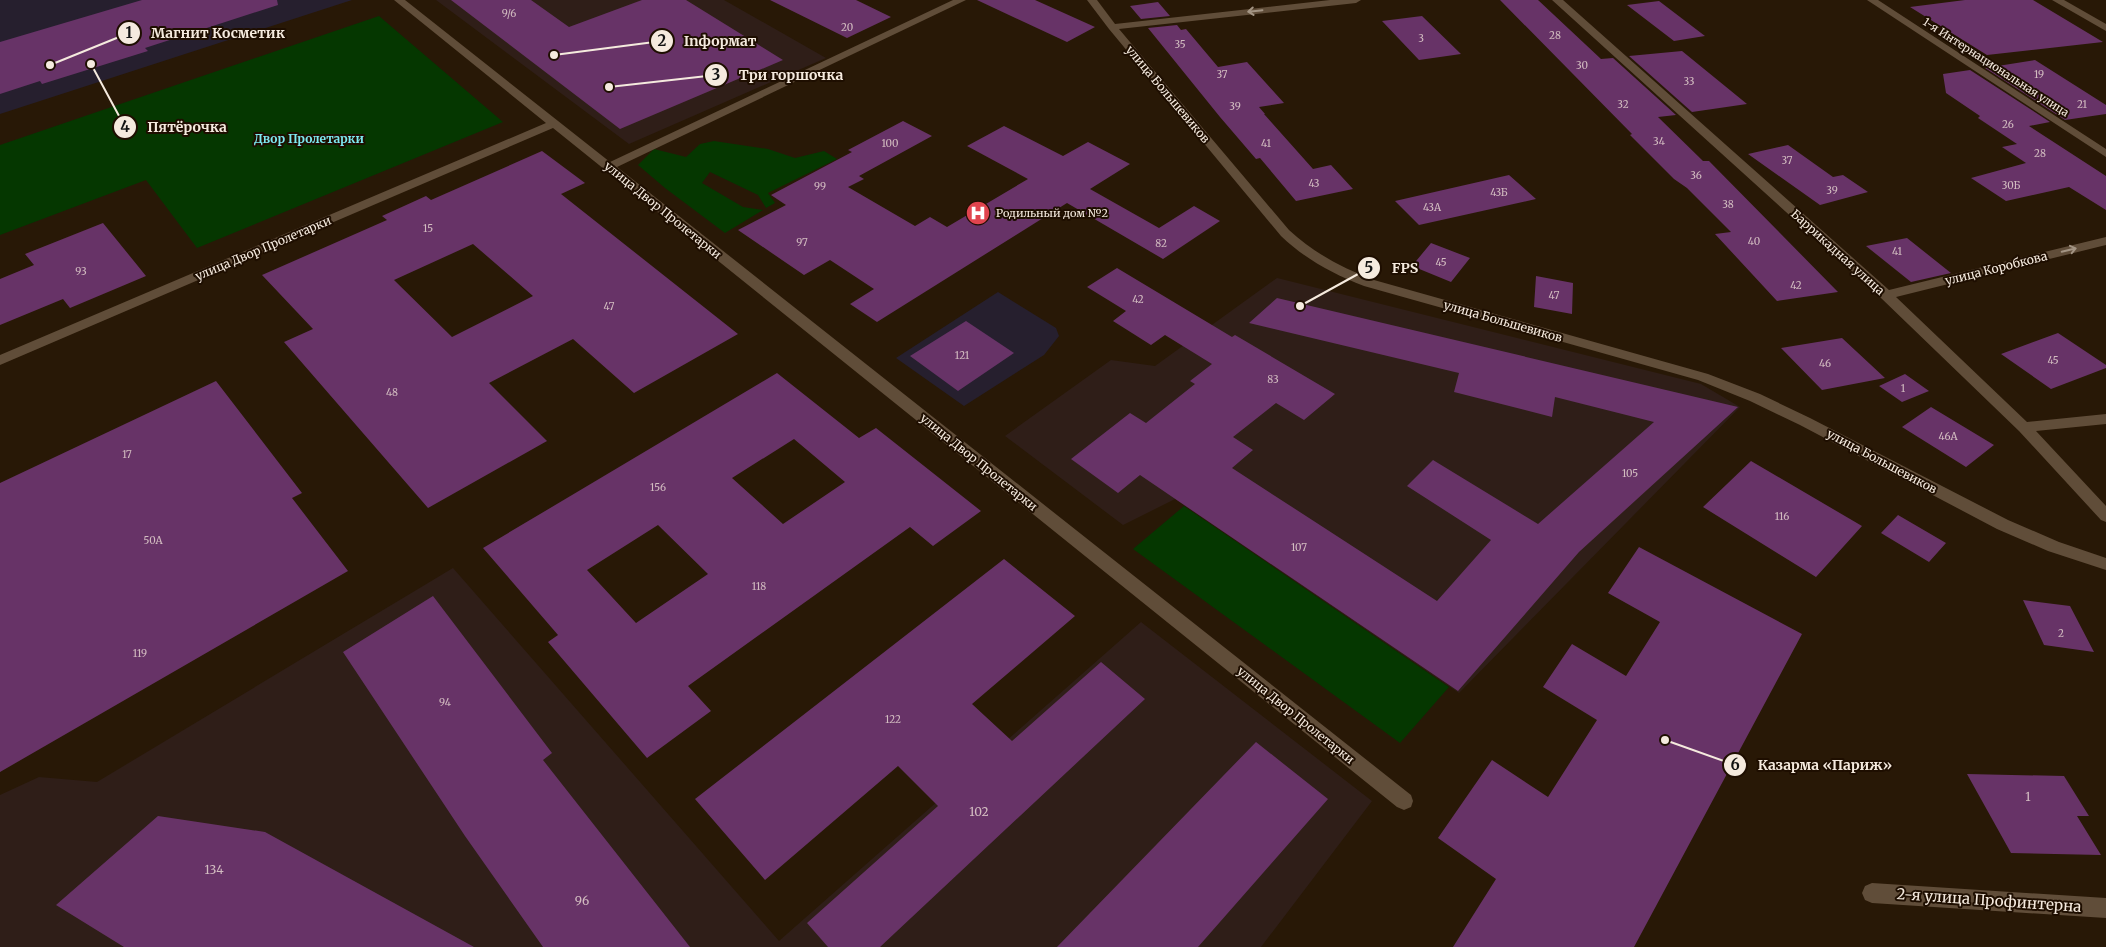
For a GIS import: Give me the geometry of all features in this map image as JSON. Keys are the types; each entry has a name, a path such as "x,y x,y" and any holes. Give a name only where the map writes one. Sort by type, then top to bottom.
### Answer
{"street":[{"name":"улица Двор Пролетарки","path":"399,0 1404,801"},
{"path":"608,166 961,0"},
{"name":"улица Большевиков","path":"1092,0 1112,27 1280,226 1296,244 1320,261 1369,283 1703,377 1736,389 1802,420 2002,524 2060,550 2106,564"},
{"path":"1112,27 1356,0"},
{"name":"Баррикадная улица","path":"1557,0 1886,295 2024,427 2106,516"},
{"name":"1-я Интернациональная улица","path":"1872,0 2106,154"},
{"path":"2057,0 2106,28"},
{"name":"улица Двор Пролетарки","path":"0,360 554,124"},
{"name":"улица Коробкова","path":"1886,295 2106,242"},
{"path":"2024,427 2106,419"},
{"name":"2-я улица Профинтерна","path":"1872,893 2106,908"}],"shaded area":[{"path":"0,0 352,0 0,114"},
{"path":"436,0 724,0 826,58 629,144"},
{"path":"1277,278 1701,384 1740,407 1459,693 1175,499 1123,525 1005,436 1111,360 1155,366"},
{"path":"998,292 1056,328 1059,336 1044,355 964,406 896,358"},
{"path":"453,568 779,941 1141,622 1372,801 1261,947 0,947 0,795 39,777 97,782"}],"green space":[{"path":"379,16 503,122 197,248 146,180 0,235 0,145"},
{"path":"714,141 768,149 795,158 824,151 837,159 768,193 775,203 766,208 758,195 710,172 702,183 743,207 763,210 725,233 638,165 654,149 686,157 700,144"},
{"path":"1184,506 1449,687 1400,743 1133,549"}],"building":[{"path":"142,0 277,0 278,5 145,48 148,51 42,84 40,81 0,94 0,42"},
{"path":"451,0 531,0 569,27 642,0 686,0 783,60 620,129"},
{"path":"770,0 856,0 891,17 847,38"},
{"path":"977,0 1035,0 1095,27 1067,42"},
{"path":"1500,0 1538,0 1601,59 1613,58 1676,115 1658,117 1703,161 1709,161 1838,292 1777,301 1715,234 1731,232 1630,135 1632,134"},
{"path":"1965,0 2033,0 2103,42 1987,55 1910,7"},
{"path":"1659,1 1705,36 1674,41 1627,5"},
{"path":"1158,2 1170,16 1141,19 1130,6"},
{"path":"1422,16 1461,54 1419,60 1382,21"},
{"path":"1177,25 1181,30 1186,29 1218,67 1247,62 1284,103 1259,107 1264,114 1313,169 1331,165 1353,189 1296,201 1260,158 1256,159 1220,117 1148,28"},
{"path":"1682,51 1747,104 1692,112 1629,56"},
{"path":"2035,60 2106,105 2106,114 2065,120 1985,68"},
{"path":"1970,70 2050,122 2029,126 2106,176 2106,210 2069,187 2006,201 1971,178 2026,163 2002,147 2017,144 1978,118 1980,116 1946,93 1943,74"},
{"path":"903,121 932,136 859,176 864,179 848,187 915,226 930,217 947,227 1028,179 967,146 1004,126 1063,156 1088,142 1130,164 1090,189 1159,228 1194,206 1220,221 1163,259 1067,203 877,322 850,304 874,289 830,260 804,275 738,230 786,205 771,195 852,152 848,150"},
{"path":"1788,145 1833,177 1843,175 1868,192 1820,205 1748,154"},
{"path":"542,151 585,183 561,194 738,334 634,393 573,339 489,383 547,441 428,508 284,342 313,329 262,275 387,220 382,216 426,196 431,200","holes":["473,244 533,296 452,337 394,280"]},
{"path":"1509,175 1536,199 1419,225 1395,201"},
{"path":"103,223 146,276 70,308 63,299 0,325 0,279 34,265 25,254"},
{"path":"1907,238 1951,273 1911,282 1866,246"},
{"path":"1431,243 1470,258 1451,282 1412,266"},
{"path":"1117,268 1232,337 1235,335 1335,394 1304,420 1276,403 1233,437 1253,450 1232,468 1437,601 1491,540 1407,486 1433,460 1538,524 1654,422 1555,397 1552,417 1454,392 1459,373 1249,323 1277,298 1738,407 1579,552 1458,691 1140,475 1118,493 1071,459 1130,413 1146,423 1195,384 1190,381 1212,364 1165,335 1151,345 1113,321 1126,311 1087,287"},
{"path":"1536,276 1573,283 1572,314 1534,307"},
{"path":"966,321 1014,353 958,391 910,356"},
{"path":"2058,333 2106,365 2106,368 2051,389 2001,354"},
{"path":"1842,338 1885,378 1822,390 1781,348"},
{"path":"777,373 859,438 876,428 981,511 933,546 910,527 688,686 711,711 647,758 548,642 558,635 483,548","holes":["794,439 845,482 783,524 732,478","658,525 708,574 636,623 587,570"]},
{"path":"1905,374 1929,391 1902,402 1879,386"},
{"path":"216,381 302,493 292,498 348,571 0,772 0,483"},
{"path":"1931,407 1994,445 1966,467 1902,427"},
{"path":"1751,461 1862,526 1816,577 1703,507"},
{"path":"1898,515 1946,543 1929,562 1881,533"},
{"path":"1639,547 1802,634 1634,947 1453,947 1496,879 1438,838 1492,760 1548,797 1597,720 1543,687 1572,644 1626,676 1660,622 1608,593"},
{"path":"1004,559 1075,616 972,704 1012,741 1101,662 1145,699 880,947 828,947 807,923 938,806 898,766 765,880 695,799"},
{"path":"433,596 552,753 543,760 690,947 543,947 465,836 343,652"},
{"path":"2023,600 2070,606 2094,652 2044,645"},
{"path":"1256,742 1328,799 1198,947 1057,947"},
{"path":"1967,774 2064,776 2089,816 2077,816 2101,855 2011,853"},
{"path":"158,816 265,832 474,947 124,947 56,905"}],"place":[{"name":"Inформат","path":"554,55"},
{"name":"Пятёрочка","path":"91,64"},
{"name":"Магнит Косметик","path":"50,65"},
{"name":"Три горшочка","path":"609,87"},
{"name":"Родильный дом №2","path":"978,213"},
{"name":"FPS","path":"1300,306"},
{"name":"Казарма «Париж»","path":"1665,740"}],"district":[{"name":"Двор Пролетарки","path":"309,138"}]}
